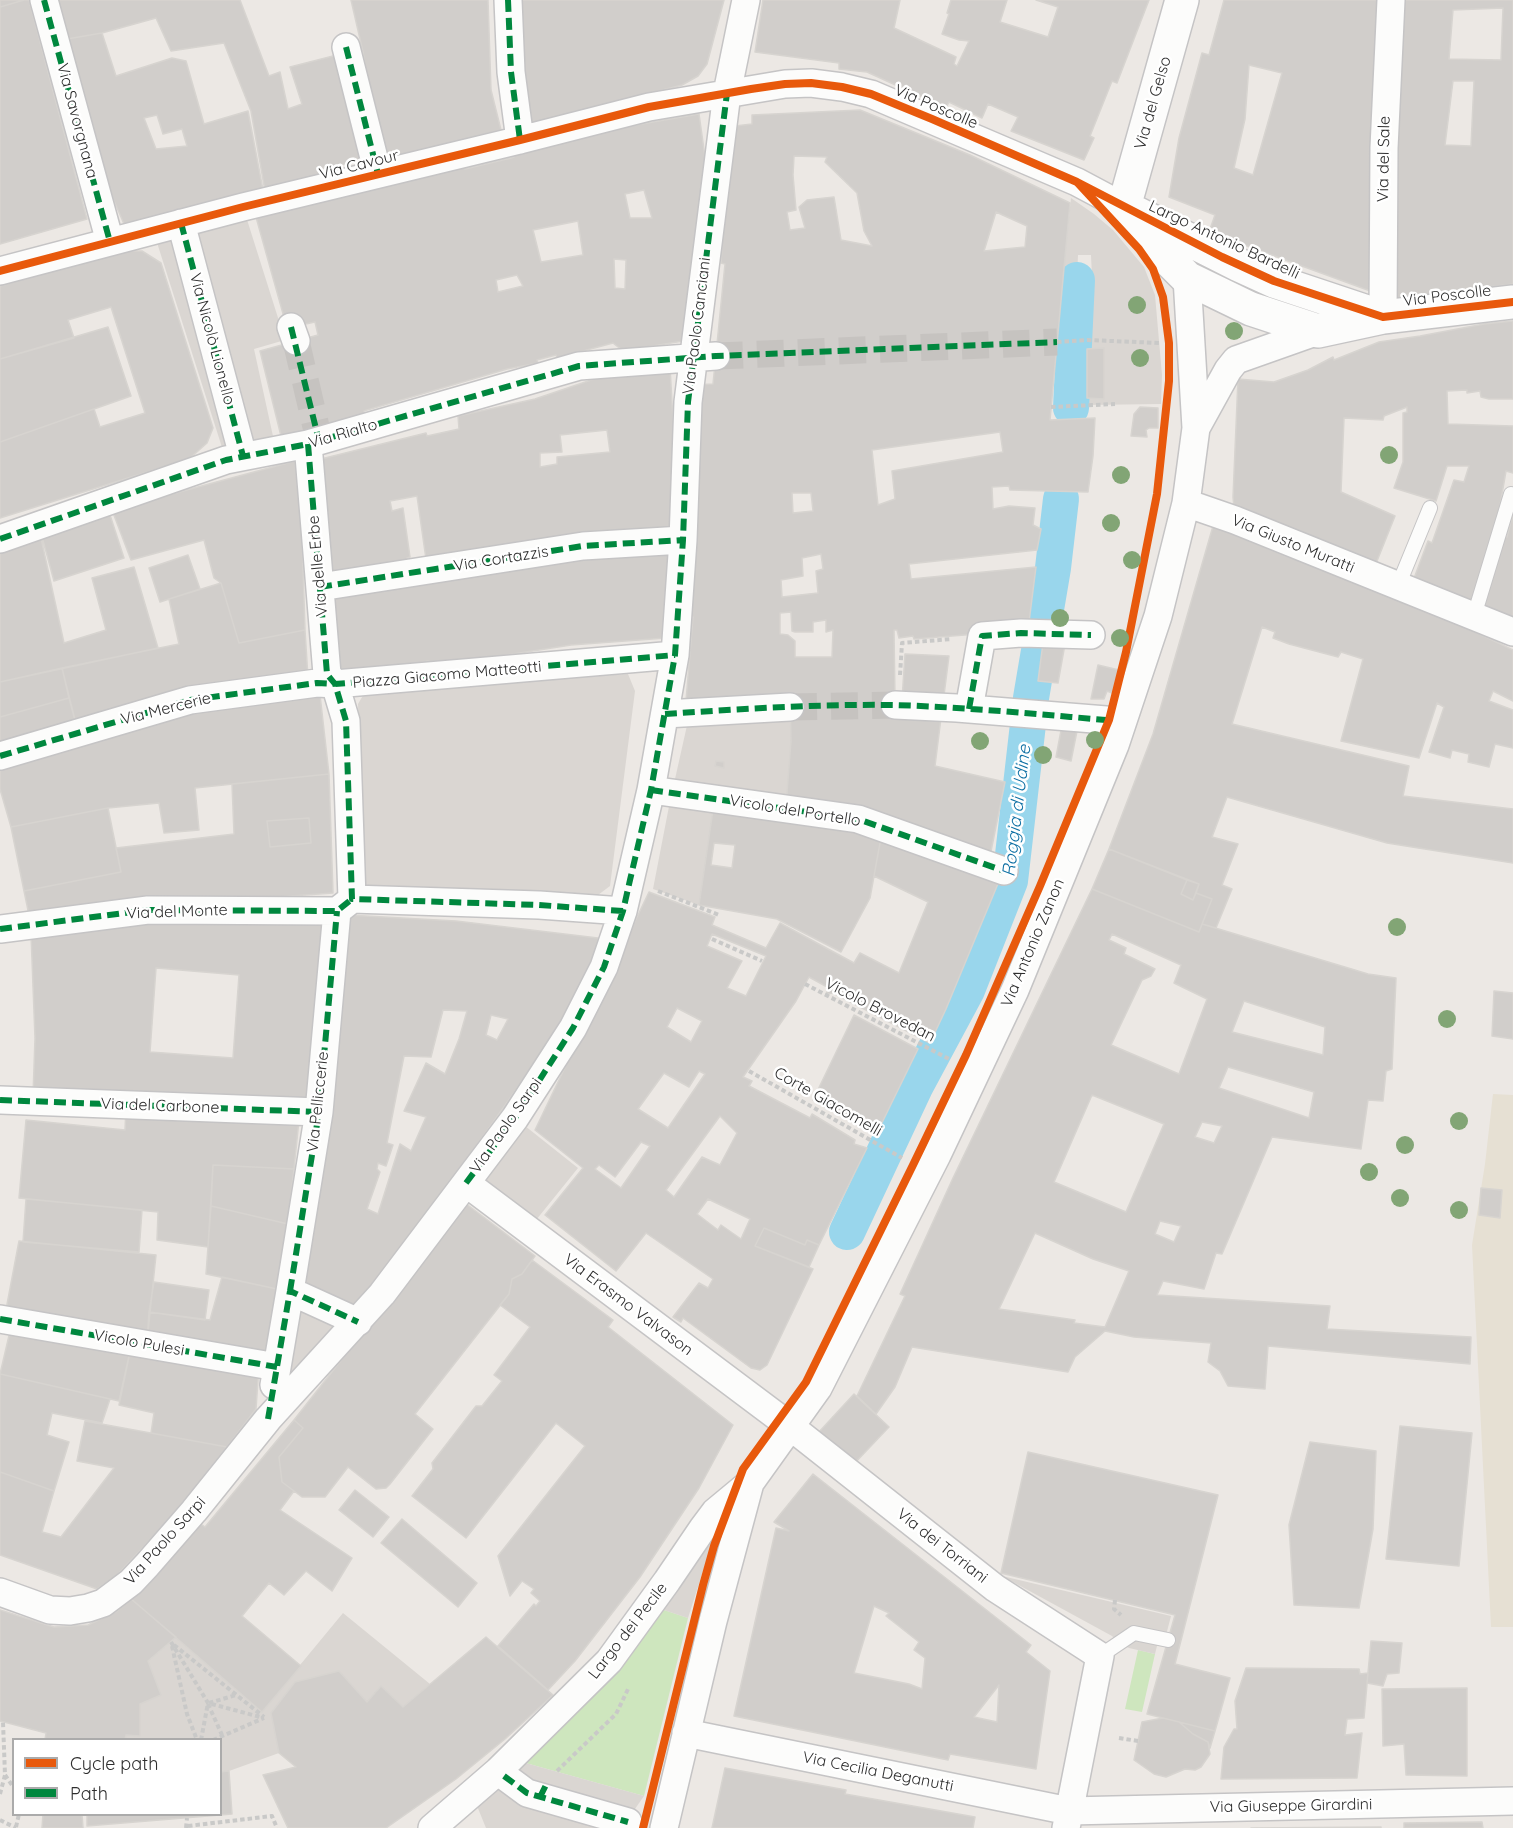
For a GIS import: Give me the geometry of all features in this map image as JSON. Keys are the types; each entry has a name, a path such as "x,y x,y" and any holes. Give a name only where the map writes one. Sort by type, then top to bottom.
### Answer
{"street":[{"name":"Via Savorgnana","path":"44,0 111,242"},
{"path":"508,0 511,72 520,140"},
{"name":"Via Paolo Canciani","path":"675,655 683,540 688,402 704,357 726,93 746,0"},
{"name":"Via del Gelso","path":"1124,207 1182,0"},
{"name":"Via del Sale","path":"1383,317 1384,148 1391,0"},
{"name":"Via Cavour","path":"346,47 378,174"},
{"name":"Via Poscolle","path":"726,93 785,84 811,83 871,94 1077,182 1124,207"},
{"name":"Via Cavour","path":"0,271 181,223 649,107 726,93"},
{"name":"Largo Antonio Bardelli","path":"1124,207 1158,249 1187,278 1251,309 1318,332"},
{"name":"Largo Antonio Bardelli","path":"1124,207 1221,257 1274,281 1383,317"},
{"name":"Via Nicolò Lionello","path":"181,223 243,456"},
{"path":"1187,278 1196,428"},
{"name":"Via Poscolle","path":"1383,317 1513,302"},
{"path":"1196,428 1228,370 1236,360 1318,332 1383,317"},
{"name":"Via Rialto","path":"0,539 226,460 314,439 579,366 704,357"},
{"name":"Via Antonio Zanon","path":"790,1427 818,1388 938,1155 1015,990 1115,745 1158,616 1186,503 1196,428"},
{"name":"Via delle Erbe","path":"314,439 320,587 327,674 335,684"},
{"name":"Via Giusto Muratti","path":"1186,503 1235,520 1513,632"},
{"name":"Via Cortazzis","path":"320,587 583,546 683,540"},
{"path":"969,709 982,636 1021,633 1090,635"},
{"path":"344,905 539,905 623,911 651,790 675,655"},
{"name":"Piazza Giacomo Matteotti","path":"344,905 346,721 335,684 675,655"},
{"name":"Via Mercerie","path":"0,756 190,700 317,683 335,684"},
{"path":"897,705 1107,720"},
{"path":"665,714 790,707"},
{"name":"Vicolo del Portello","path":"651,790 858,819 1004,871"},
{"name":"Via del Monte","path":"0,929 148,910 344,905"},
{"name":"Via Pelliccerie","path":"290,1291 320,1112 344,905"},
{"name":"Via Paolo Sarpi","path":"0,1592 50,1610 70,1611 88,1608 103,1603 131,1582 147,1565 268,1419 358,1322 515,1118 573,1028 604,967 623,911"},
{"name":"Via del Carbone","path":"0,1100 320,1112"},
{"name":"Via Erasmo Valvason","path":"466,1183 790,1427"},
{"path":"290,1291 358,1322"},
{"name":"Via Paolo Sarpi","path":"268,1419 290,1291"},
{"name":"Vicolo Pulesi","path":"0,1319 278,1367"},
{"name":"Largo dei Pecile","path":"432,1828 501,1774 609,1661 668,1581 703,1527 715,1512 750,1483 790,1427"},
{"name":"Via dei Torriani","path":"790,1427 995,1587 1100,1656"},
{"name":"Largo dei Pecile","path":"664,1828 750,1483"},
{"path":"1068,1819 1100,1656"},
{"name":"Via Cecilia Deganutti","path":"686,1733 1068,1819"},
{"path":"501,1774 526,1793 544,1789 628,1822"},
{"name":"Via Giuseppe Girardini","path":"1068,1819 1513,1801"}],"lane":[{"path":"1474,616 1511,494"},
{"path":"1398,586 1430,508"},
{"path":"1100,1656 1134,1633 1168,1640"}],"path":[{"path":"1057,342 1087,340 1160,343"},
{"path":"1051,406 1115,404"},
{"path":"897,705 902,643 982,636"},
{"path":"653,889 719,915"},
{"path":"712,939 762,962"},
{"path":"171,1642 264,1718"},
{"path":"171,1642 208,1703 222,1735"},
{"path":"171,1642 187,1714 198,1738"},
{"path":"208,1703 236,1695"},
{"path":"208,1703 264,1718"},
{"path":"199,1738 208,1703"},
{"path":"217,1738 264,1718"},
{"path":"0,1794 5,1775 3,1722"},
{"path":"1119,1738 1138,1741"},
{"path":"5,1775 12,1785"},
{"path":"187,1818 187,1827 272,1816 277,1828"},
{"path":"0,1820 16,1828"}],"shaded area":[{"path":"1071,198 1113,230 1144,267 1155,295 1162,375 1161,404 1087,405 1087,398 1104,398 1104,348 1087,349 1089,279 1063,277","holes":["1078,255 1091,255 1092,276 1077,276"]},
{"path":"243,207 285,340 254,349 276,450 226,460 153,230"},
{"path":"628,674 635,691 610,886 594,898 369,887 362,883 358,704 365,692"},
{"path":"790,707 791,741 786,805 673,788 690,712"},
{"path":"671,796 714,803 699,905 653,889"},
{"path":"1493,1094 1513,1095 1513,1627 1491,1627 1472,1245"},
{"path":"515,1118 578,1168 528,1230 472,1187"},
{"path":"290,1291 358,1322 268,1419"},
{"path":"718,1524 688,1618 658,1608"},
{"path":"1002,1576 1171,1616 1165,1639 1159,1638 1155,1654 1129,1648 1112,1636"},
{"path":"343,1613 430,1684 403,1707 381,1686 367,1702 339,1671 295,1682 271,1713 279,1753 229,1771 222,1772 222,1738 125,1738 140,1704 148,1661 176,1637 262,1711"},
{"path":"522,1762 644,1796 630,1816 626,1828 486,1828 475,1801"}],"green space":[{"path":"658,1608 688,1618 644,1796 522,1762"},
{"path":"1138,1650 1155,1654 1142,1712 1125,1709"}],"building":[{"path":"0,0 24,0 0,7"},
{"path":"29,0 87,219 0,244 0,7"},
{"path":"57,0 240,0 269,76 280,72 288,109 302,104 290,67 337,55 366,160 319,169 319,178 265,191 251,111 224,43 171,51 156,18 102,33 67,39"},
{"path":"351,0 488,0 491,90 501,130 384,160"},
{"path":"521,0 724,0 707,64 698,76 682,85 532,124 524,104"},
{"path":"763,0 900,0 894,28 956,57 954,64 957,66 969,41 942,34 951,0 1007,0 1000,22 1048,37 1058,7 1036,0 1149,0 1117,83 1112,81 1090,136 1094,138 1084,160 1011,131 1018,117 988,104 982,118 949,102 946,108 867,72 839,69 839,63 755,52"},
{"path":"1224,0 1380,0 1373,292 1209,232 1215,215 1169,197 1179,138 1202,53 1209,55","holes":["1249,65 1282,73 1253,175 1234,168 1245,119"]},
{"path":"1400,0 1513,0 1513,284 1389,300","holes":["1503,8 1501,60 1449,59 1453,10","1453,81 1474,81 1471,146 1445,145"]},
{"path":"102,33 116,76 172,58 186,61 204,124 248,111 263,190 124,224 99,166 67,39","holes":["157,115 163,134 182,129 187,146 156,149 144,118"]},
{"path":"860,110 970,155 1070,203 1050,420 1095,418 1088,492 1010,490 1009,486 992,487 993,509 1009,506 1035,508 1033,525 1041,529 1037,550 909,564 911,579 1036,567 1028,630 914,639 913,636 899,638 897,630 894,630 895,699 941,718 935,766 1005,782 989,861 786,805 791,741 790,696 686,701 693,617 690,616 694,385 713,384 725,264 721,263 724,213 735,126 752,124 752,115","holes":["794,156 827,157 825,162 857,193 864,231 872,246 841,240 834,197 807,200 799,207 805,228 790,230 787,212 796,210","996,212 1027,226 1025,247 984,251","1000,432 1003,452 892,471 895,499 878,505 872,450","792,493 811,493 813,511 793,513","821,554 823,569 816,571 818,593 782,597 781,580 803,576 802,558","791,612 792,631 795,632 813,632 813,622 826,620 826,632 833,630 832,657 795,657 795,641 788,635 780,634 780,613"]},
{"path":"699,114 708,178 683,341 623,351 613,343 557,358 556,355 537,360 538,363 507,369 364,411 366,423 281,436 260,351 318,335 315,322 287,328 256,217 464,166 465,169 511,158 514,154 601,131","holes":["644,190 652,218 630,218 625,194","578,221 583,255 541,262 533,230","614,259 626,260 625,289 615,288","517,275 523,286 498,292 496,280"]},
{"path":"117,251 142,251 161,263 213,428 207,443 189,459 0,518 0,442 94,409 100,427 145,413 111,307 68,320 74,338 0,359 0,286"},
{"path":"1513,321 1513,399 1489,399 1481,397 1480,391 1467,393 1467,390 1447,391 1448,424 1513,426 1513,473 1506,471 1498,517 1472,601 1413,581 1428,541 1432,543 1454,480 1464,482 1469,466 1447,466 1436,501 1394,488 1403,462 1403,413 1407,412 1407,407 1384,416 1383,420 1344,418 1341,492 1395,516 1375,566 1234,508 1238,379 1274,382 1308,370 1333,357 1334,360 1379,342"},
{"path":"108,327 131,396 0,442 0,359"},
{"path":"1104,348 1104,399 1087,398 1087,349"},
{"path":"670,367 679,526 426,559 417,496 390,501 392,511 403,508 410,557 407,558 409,568 331,579 317,460 426,433 427,436 459,429 458,416 535,399 606,375","holes":["607,430 610,452 557,457 557,464 540,467 540,453 562,452 560,435"]},
{"path":"1140,407 1158,408 1158,428 1146,430 1147,437 1131,436 1134,414"},
{"path":"295,461 302,536 305,630 239,643 221,583 214,578 204,540 131,560 112,510"},
{"path":"1513,513 1513,617 1484,607 1504,536 1507,537"},
{"path":"110,515 124,558 54,581 42,537"},
{"path":"1213,526 1461,625 1513,650 1513,701 1493,691 1489,701 1513,710 1513,748 1495,744 1489,767 1468,762 1469,754 1452,750 1450,758 1429,752 1444,707 1437,703 1419,758 1341,741 1363,659 1341,652 1338,657 1289,644 1273,638 1275,632 1262,627 1232,724 1409,766 1403,796 1513,809 1513,863 1387,843 1227,797 1212,837 1238,844 1222,885 1232,889 1216,928 1202,924 1212,899 1196,893 1199,884 1109,849 1153,734"},
{"path":"41,538 64,643 106,630 92,578 134,567 158,648 0,682 0,553"},
{"path":"601,552 671,554 666,638 571,645 430,667 429,661 335,678 327,593"},
{"path":"188,555 200,589 160,602 149,568"},
{"path":"221,583 239,643 305,630 308,678 77,728 62,668 179,644 169,599"},
{"path":"1043,643 1065,644 1058,683 1038,681"},
{"path":"905,654 949,656 943,703 902,700"},
{"path":"1098,665 1119,670 1112,693 1107,691 1104,699 1091,699"},
{"path":"62,668 69,698 0,717 0,682"},
{"path":"319,686 329,774 195,788 199,830 164,833 159,803 108,808 11,827 0,789 0,760 77,736"},
{"path":"69,698 77,728 0,751 0,717"},
{"path":"1063,720 1079,721 1071,761 1056,757"},
{"path":"716,761 724,762 724,768 715,766"},
{"path":"329,774 333,893 29,915 24,891 121,872 116,848 234,834 232,784","holes":["309,818 311,843 270,847 267,821"]},
{"path":"714,803 882,832 870,898 841,952 777,919 699,905"},
{"path":"108,808 121,872 24,891 11,827"},
{"path":"309,818 311,843 270,847 267,821"},
{"path":"882,832 1002,874 930,1043 833,993 826,994 829,988 809,977 796,1001 743,1077 752,1081 749,1086 810,1118 812,1114 855,1140 854,1144 867,1148 819,1245 807,1240 805,1245 764,1228 755,1246 813,1269 767,1365 760,1370 751,1368 683,1318 681,1322 673,1317 699,1283 708,1288 713,1279 646,1233 616,1271 545,1215 583,1168 535,1130 649,892 715,917 712,925 766,948 780,923 854,963 860,953 899,973 928,902 874,876","holes":["712,934 766,956 746,996 727,988 742,961 707,946","677,1008 702,1021 691,1042 667,1027","699,1071 705,1074 668,1128 638,1109 664,1073 689,1087","720,1116 737,1133 720,1165 702,1157 674,1197 666,1190","641,1142 650,1146 621,1188 595,1169 599,1165 615,1177","708,1199 750,1219 741,1239 721,1225 718,1230 697,1214"]},
{"path":"714,843 735,845 732,868 711,865"},
{"path":"1109,849 1187,880 1181,894 1193,900 1196,893 1212,899 1199,932 1092,889"},
{"path":"1187,880 1199,884 1193,900 1181,894"},
{"path":"1092,889 1199,932 1202,924 1368,974 1396,978 1392,1069 1386,1071 1383,1101 1368,1100 1361,1149 1272,1137 1222,1254 1216,1253 1204,1289 1163,1281 1157,1295 1330,1306 1327,1329 1471,1337 1470,1364 1268,1346 1265,1389 1228,1386 1220,1371 1208,1362 1211,1343 1134,1337 1105,1331 1075,1357 1068,1372 912,1347 895,1387 876,1414 857,1396 905,1296 900,1294 953,1178","holes":["1112,934 1181,965 1174,983 1207,999 1179,1074 1111,1045 1142,980 1151,976 1155,969 1124,954 1126,948 1109,940","1244,1001 1325,1027 1323,1055 1232,1032","1228,1067 1314,1092 1309,1118 1219,1088","1092,1095 1164,1124 1126,1212 1054,1182","1202,1122 1222,1126 1214,1143 1195,1137","1160,1221 1181,1226 1174,1242 1155,1234","1035,1233 1093,1259 1129,1271 1105,1327 1074,1323 1075,1320 999,1309"]},
{"path":"348,915 456,921 598,938 597,959 561,1030 537,1060 357,1315 301,1287","holes":["443,1010 467,1011 459,1039 445,1074 426,1063 404,1111 426,1117 411,1151 400,1144 378,1214 367,1209 380,1172 377,1169 378,1163 386,1166 393,1145 387,1143 404,1056 431,1057","491,1015 508,1019 497,1040 486,1035"]},
{"path":"157,917 322,923 308,1107 33,1096 35,1038 31,934","holes":["156,968 239,975 233,1058 150,1052"]},
{"path":"1494,991 1513,993 1513,1039 1492,1036"},
{"path":"854,1015 918,1049 876,1135 813,1100"},
{"path":"126,1107 299,1120 294,1169 213,1165 208,1247 157,1240 158,1212 19,1198 26,1120 125,1130"},
{"path":"213,1165 294,1169 288,1224 211,1206"},
{"path":"1481,1188 1502,1190 1500,1218 1479,1215"},
{"path":"26,1199 142,1210 139,1252 23,1242"},
{"path":"465,1203 535,1256 522,1274 512,1279 509,1294 415,1414 433,1429 390,1484 386,1488 376,1489 348,1467 325,1497 302,1497 282,1482 279,1457 303,1428 294,1420"},
{"path":"211,1206 288,1224 277,1289 206,1274"},
{"path":"764,1228 805,1245 807,1240 819,1245 809,1267 755,1246"},
{"path":"19,1241 156,1255 147,1342 5,1315"},
{"path":"532,1260 613,1320 608,1327 733,1425 699,1488 640,1577 575,1661 548,1690 498,1646 534,1604 536,1606 540,1601 531,1593 534,1589 522,1581 510,1596 498,1556 585,1446 556,1423 466,1538 412,1496 433,1469 432,1463 476,1406 482,1406 502,1381 494,1375 530,1327 500,1305 509,1294 512,1279 522,1274"},
{"path":"222,1277 277,1289 267,1363 147,1342 149,1312 210,1320"},
{"path":"154,1282 209,1290 205,1320 149,1312"},
{"path":"11,1327 131,1347 119,1401 0,1374"},
{"path":"131,1347 259,1366 256,1409 227,1447 151,1433 154,1413 119,1405"},
{"path":"0,1374 110,1399 102,1423 52,1413 47,1435 69,1442 54,1491 0,1472"},
{"path":"854,1394 889,1427 851,1467 818,1433"},
{"path":"294,1420 303,1428 279,1457 282,1482 294,1491 280,1510 352,1558 332,1591 306,1571 284,1595 269,1583 242,1616 301,1666 262,1712 129,1597 198,1522 205,1527"},
{"path":"85,1421 227,1447 168,1521 117,1575 97,1589 0,1555 0,1472 54,1491 42,1532 61,1537 114,1468 77,1461"},
{"path":"1400,1426 1472,1433 1459,1566 1386,1559"},
{"path":"1310,1442 1376,1451 1373,1529 1359,1608 1294,1605 1289,1525"},
{"path":"1028,1452 1218,1495 1175,1664 1230,1678 1215,1731 1147,1714 1175,1615 1001,1573"},
{"path":"813,1474 1031,1645 1026,1652 1050,1671 1036,1769 950,1754 948,1760 734,1716 776,1528 789,1531 774,1522","holes":["874,1606 889,1613 886,1616 919,1642 914,1650 925,1658 922,1689 909,1684 854,1673","999,1685 997,1722 974,1717"]},
{"path":"355,1490 389,1517 373,1537 339,1510"},
{"path":"402,1519 477,1583 458,1607 381,1543"},
{"path":"131,1599 176,1637 148,1661 161,1695 140,1704 140,1736 45,1738 46,1733 0,1721 0,1610 54,1627 88,1625 117,1611"},
{"path":"486,1637 553,1695 505,1739 456,1779 386,1828 288,1828 263,1775 296,1767 279,1753 271,1713 295,1682 339,1671 367,1702 381,1686 403,1707"},
{"path":"1371,1641 1402,1643 1399,1673 1387,1674 1383,1686 1367,1683"},
{"path":"1246,1668 1359,1669 1360,1674 1368,1673 1364,1718 1347,1719 1345,1735 1362,1733 1357,1778 1221,1779 1224,1747 1234,1729 1237,1729 1235,1701"},
{"path":"1467,1688 1467,1776 1406,1775 1404,1744 1383,1746 1382,1689"},
{"path":"1163,1718 1179,1722 1193,1734 1208,1742 1210,1754 1201,1767 1195,1770 1185,1769 1166,1777 1154,1774 1134,1760 1142,1722"},
{"path":"1179,1722 1215,1731 1210,1748 1208,1742 1193,1734"},
{"path":"725,1768 846,1790 845,1794 975,1817 973,1828 712,1828"},
{"path":"229,1771 232,1814 222,1815 222,1772"},
{"path":"43,1816 82,1816 83,1828 42,1828"},
{"path":"87,1816 208,1816 87,1826"},
{"path":"1482,1822 1483,1828 1404,1828 1404,1823"},
{"path":"1381,1827 1381,1828 1251,1828"}],"waterway":[{"name":"Roggia di Udine","path":"1071,408 1077,280"},
{"name":"Roggia di Udine","path":"847,1232 915,1087 967,990 1010,881 1031,698 1053,568 1061,499"}],"tunnel":[{"path":"296,341 317,431"},
{"path":"716,356 1057,342"},
{"path":"790,707 895,705"}],"marked path":[{"path":"44,0 110,242"},
{"path":"508,0 511,72 520,140"},
{"path":"346,47 378,174"},
{"path":"466,1183 515,1118 573,1028 604,967 623,911 651,790 675,655 683,540 688,402 727,93 723,93"},
{"path":"181,223 243,456"},
{"path":"291,327 319,441"},
{"path":"0,539 226,460 308,444 579,366 716,356 1057,342"},
{"path":"308,444 327,674 335,684"},
{"path":"320,587 583,546 683,540"},
{"path":"969,709 982,636 1021,633 1091,635"},
{"path":"623,911 539,905 352,899 346,721 335,684 675,655"},
{"path":"0,756 190,700 317,683 335,684"},
{"path":"665,714 807,706 893,705 1106,720"},
{"path":"651,790 858,819 1004,871"},
{"path":"0,929 148,910 337,911 352,899"},
{"path":"290,1291 319,1112 337,911"},
{"path":"0,1100 319,1112"},
{"path":"268,1419 290,1291 358,1322"},
{"path":"0,1319 277,1367"},
{"path":"504,1776 527,1793 628,1822"},
{"path":"540,1797 548,1781"}],"cycle path":[{"path":"0,271 243,207 649,107 751,89 811,83 871,94 1077,182 1222,257 1274,281 1383,317 1513,302"},
{"path":"643,1828 703,1585 714,1546 743,1469 806,1382 913,1165 966,1055 1109,720 1126,652 1157,494 1169,381 1169,343 1163,297 1153,269 1139,249 1077,182"}]}
